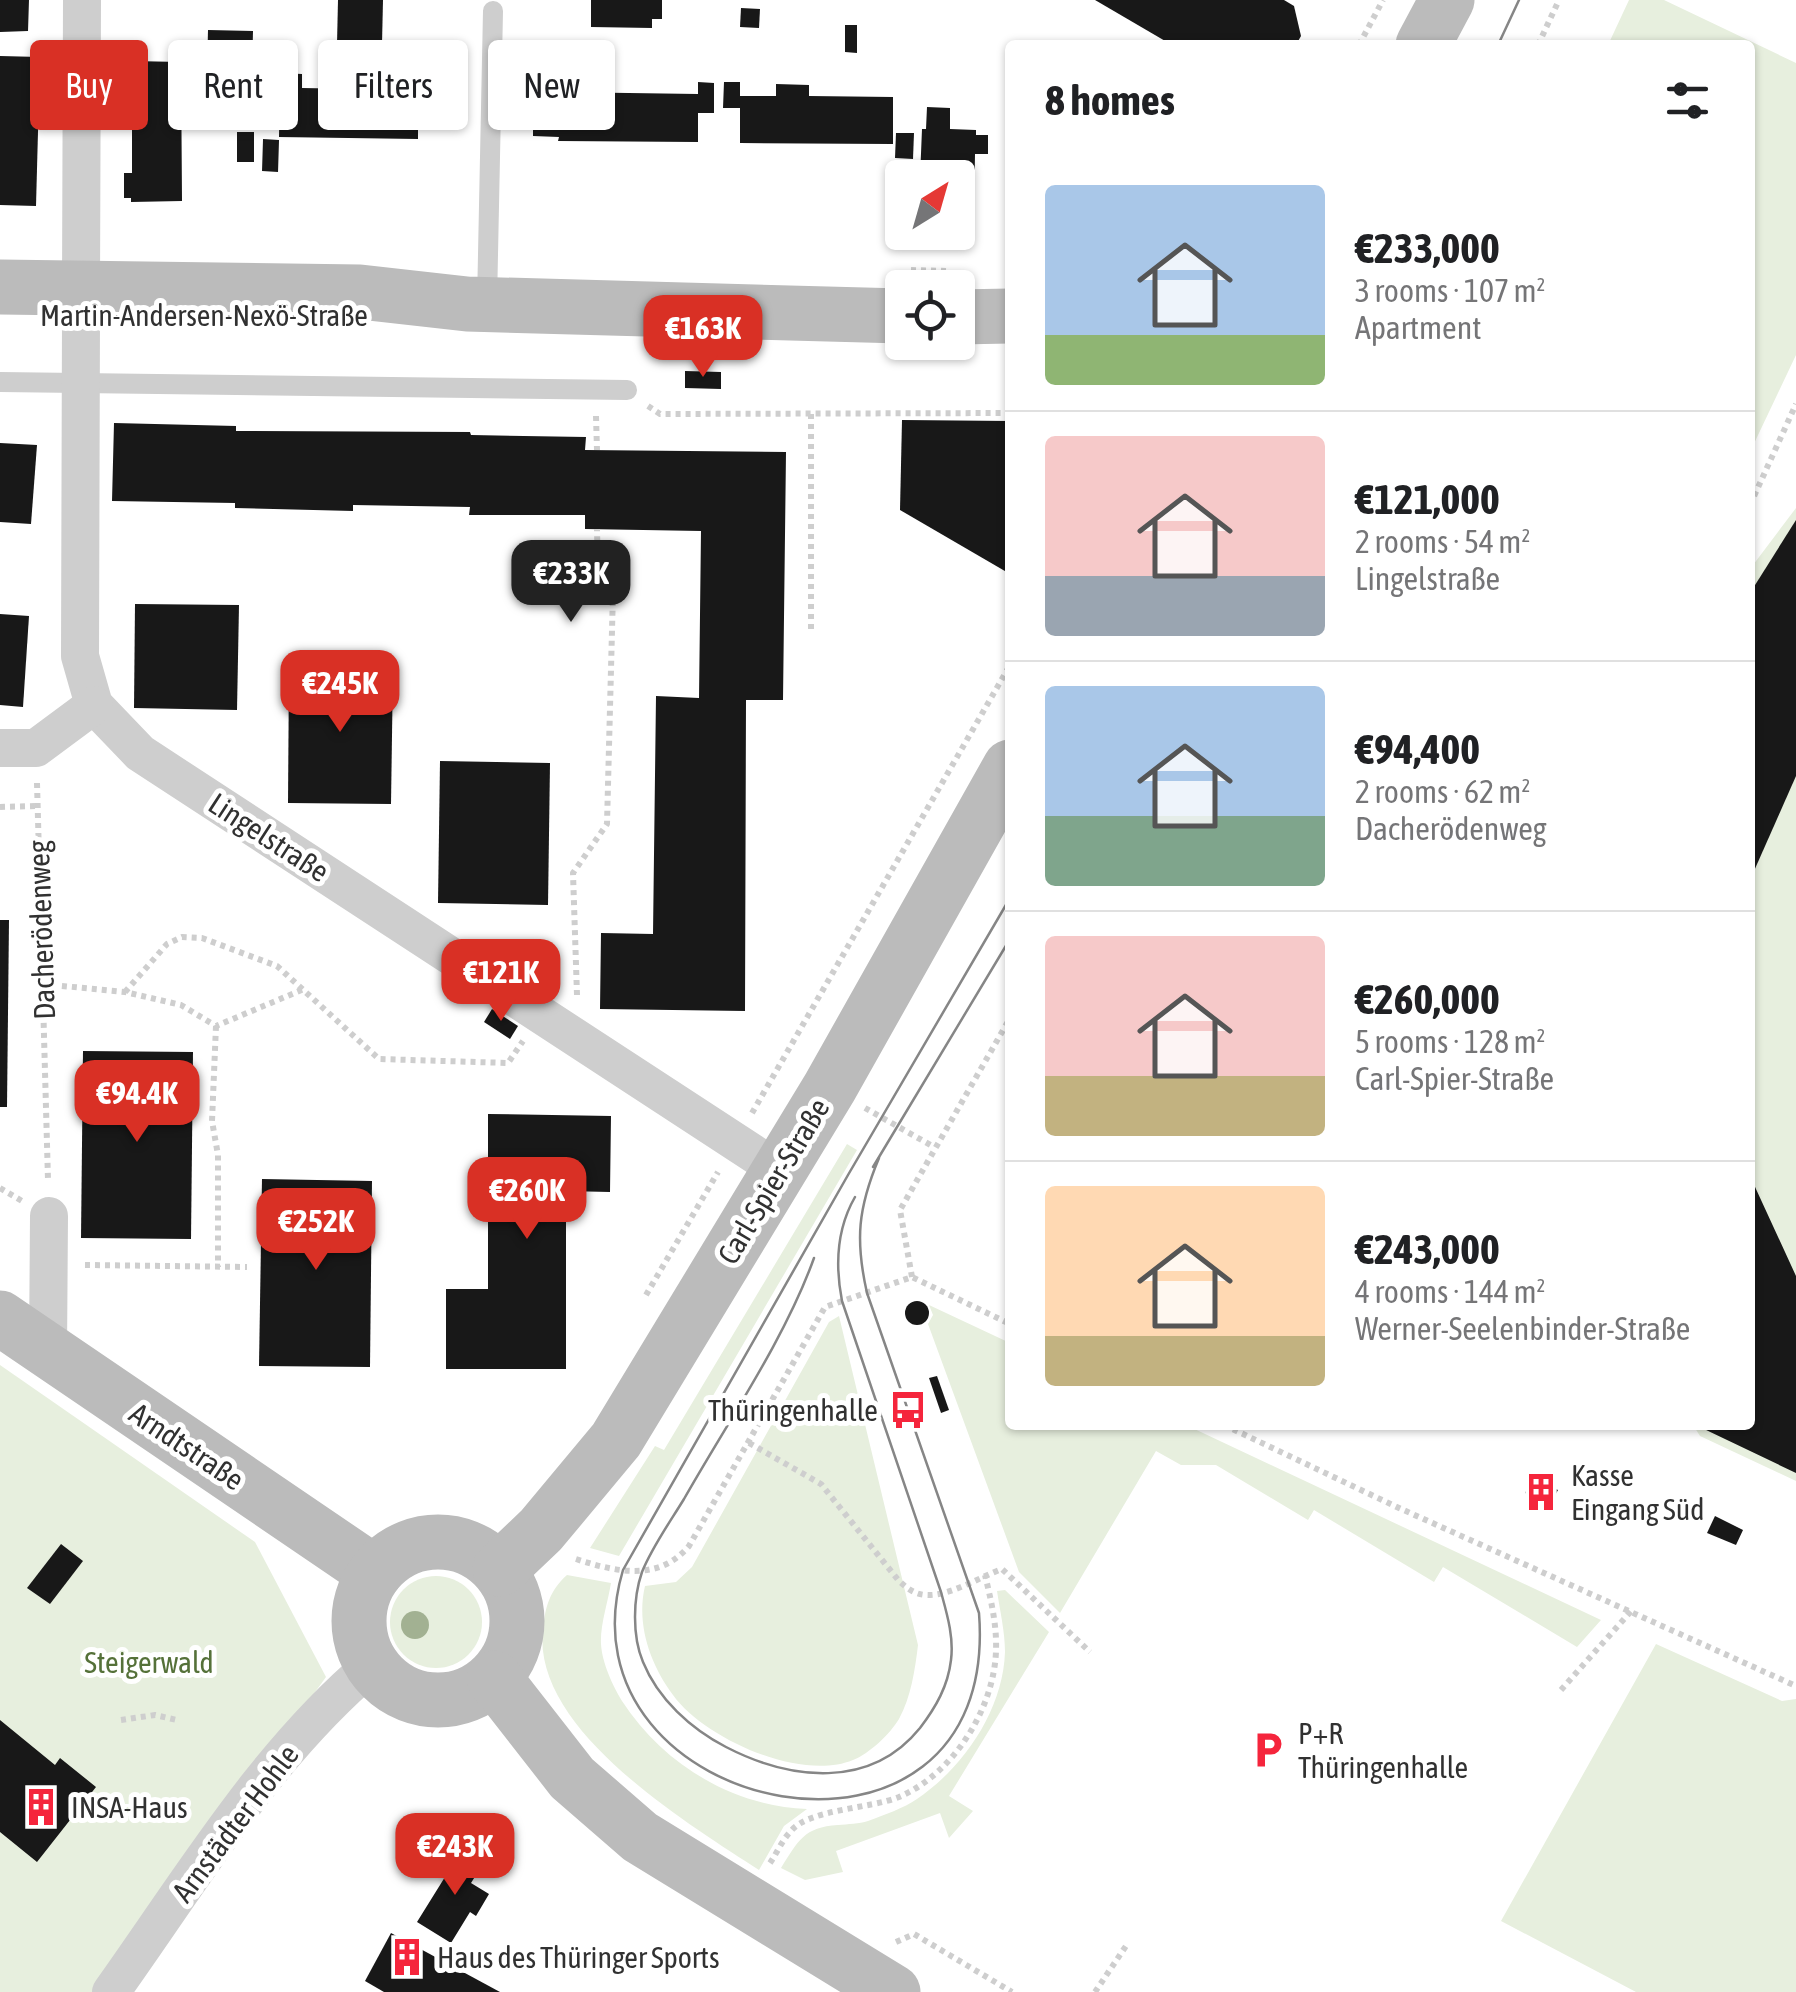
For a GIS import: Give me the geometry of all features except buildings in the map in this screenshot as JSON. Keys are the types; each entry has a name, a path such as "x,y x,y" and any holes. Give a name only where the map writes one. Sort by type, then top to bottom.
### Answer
{"street":[{"name":"Lingelstraße","path":"82,0 80,656 94,705 140,753 757,1157"},
{"name":"Martin-Andersen-Nexö-Straße","path":"0,287 81,302 352,319 477,305 885,316"},
{"name":"Martin-Andersen-Nexö-Straße","path":"0,315 81,302"},
{"path":"975,317 1005,316"},
{"path":"18,748 94,705"},
{"name":"Carl-Spier-Straße","path":"500,1569 541,1530 616,1440 757,1157 1005,775"},
{"path":"20,1338 48,1265 49,1216"},
{"name":"Arndtstraße","path":"20,1338 375,1572"},
{"path":"426,1542 453,1542 479,1552 500,1569 517,1605 518,1625 515,1644 494,1678 464,1696 447,1700 420,1698 394,1687 372,1664 362,1644 358,1617 364,1590 375,1572 400,1550 426,1542"},
{"name":"Arnstädter Hohle","path":"111,1992 256,1788 327,1706 372,1664"},
{"path":"494,1678 572,1778 602,1807 640,1837 872,1979"}],"lane":[{"path":"477,305 492,10"},
{"path":"0,382 627,390"}],"path":[{"path":"1362,40 1383,0"},
{"path":"1540,40 1559,0"},
{"path":"627,390 660,414 1005,413"},
{"path":"1755,494 1796,404"},
{"path":"811,414 812,633"},
{"path":"579,1041 573,873 607,824 613,592 598,574 598,530"},
{"path":"645,1297 757,1157 1005,675"},
{"name":"Dacherödenweg","path":"18,748 38,806 49,1216"},
{"path":"0,807 38,806"},
{"path":"125,992 167,944 182,936 202,938 277,966 380,1059 492,1062"},
{"path":"42,984 125,992 181,1005 216,1026"},
{"path":"216,1026 304,990"},
{"path":"216,1026 212,1120 218,1155 218,1267"},
{"path":"912,1278 900,1210 1005,1026"},
{"path":"867,1109 934,1147"},
{"path":"48,1265 248,1267"},
{"path":"541,1530 571,1557 600,1567 661,1569 677,1560 689,1546 825,1307 912,1278 1005,1322"},
{"path":"1234,1430 1398,1508 1796,1686"},
{"path":"749,1442 821,1484 899,1581 914,1593 928,1596 1002,1569 1090,1652"},
{"path":"744,1902 792,1828 818,1815 858,1810 899,1797 929,1780 960,1747 985,1704 997,1653 993,1607 985,1576"},
{"path":"1561,1690 1632,1610"},
{"path":"121,1720 155,1715 178,1720"},
{"path":"872,1979 914,1934 1012,1992"},
{"path":"1096,1992 1128,1943"}],"green space":[{"path":"1629,0 1664,0 1748,40 1610,40"},
{"path":"1755,43 1796,63 1796,355 1755,441"},
{"path":"1796,508 1796,1481 1700,1436 1696,1430 1755,1430 1755,562"},
{"path":"847,1144 857,1150 619,1556 590,1548 655,1446 664,1450"},
{"path":"929,1305 1005,1341 1005,1430 1197,1430 1601,1620 1577,1647 1443,1567 1434,1582 1314,1510 1308,1520 1216,1465 1181,1465 1156,1451 1060,1613 1019,1572 928,1324 933,1315"},
{"path":"839,1316 918,1645 907,1702 885,1737 853,1760 807,1765 755,1752 687,1711 665,1683 652,1657 644,1629 643,1600 645,1586 676,1582 692,1567 829,1322"},
{"name":"Steigerwald","path":"0,1365 255,1542 326,1677 98,1992 0,1992"},
{"path":"567,1575 611,1583 602,1629 603,1659 622,1701 658,1744 702,1778 726,1790 752,1800 807,1809 784,1826 759,1870 693,1827 620,1769 587,1737 562,1702 546,1666 543,1629 549,1599"},
{"path":"436,1576 454,1579 469,1589 479,1604 479,1640 469,1655 454,1665 436,1668 418,1665 403,1655 393,1640 390,1622 393,1604 403,1589 418,1579"},
{"path":"1005,1590 1049,1632 949,1796 973,1811 949,1838 940,1813 836,1851 843,1872 805,1880 781,1868 810,1832 826,1826 865,1822 906,1805 934,1786 965,1754 989,1716 1003,1674 1005,1644 997,1591"},
{"path":"1656,1644 1782,1701 1796,1699 1796,1992 1636,1992 1501,1921"}],"tram line":[{"path":"1500,40 1519,0"},
{"path":"879,1158 861,1224 863,1274 979,1613 967,1707 923,1767 857,1796 782,1796 709,1771 651,1724 618,1656 623,1570 1005,907"},
{"path":"873,1167 1005,947"},
{"path":"814,1258 771,1350 646,1563 639,1582 635,1617 639,1652 649,1676 688,1722 713,1740 751,1758 776,1767 828,1773 878,1762 900,1748 936,1704 947,1679 952,1651 941,1592 842,1301 839,1248 844,1222 855,1197"}],"place":[{"name":"Thüringenhalle","path":"908,1410"},
{"name":"Kasse Eingang Süd","path":"1541,1492"},
{"name":"P+R Thüringenhalle","path":"1268,1750"},
{"name":"INSA-Haus","path":"41,1807"},
{"name":"Haus des Thüringer Sports","path":"407,1957"}]}
